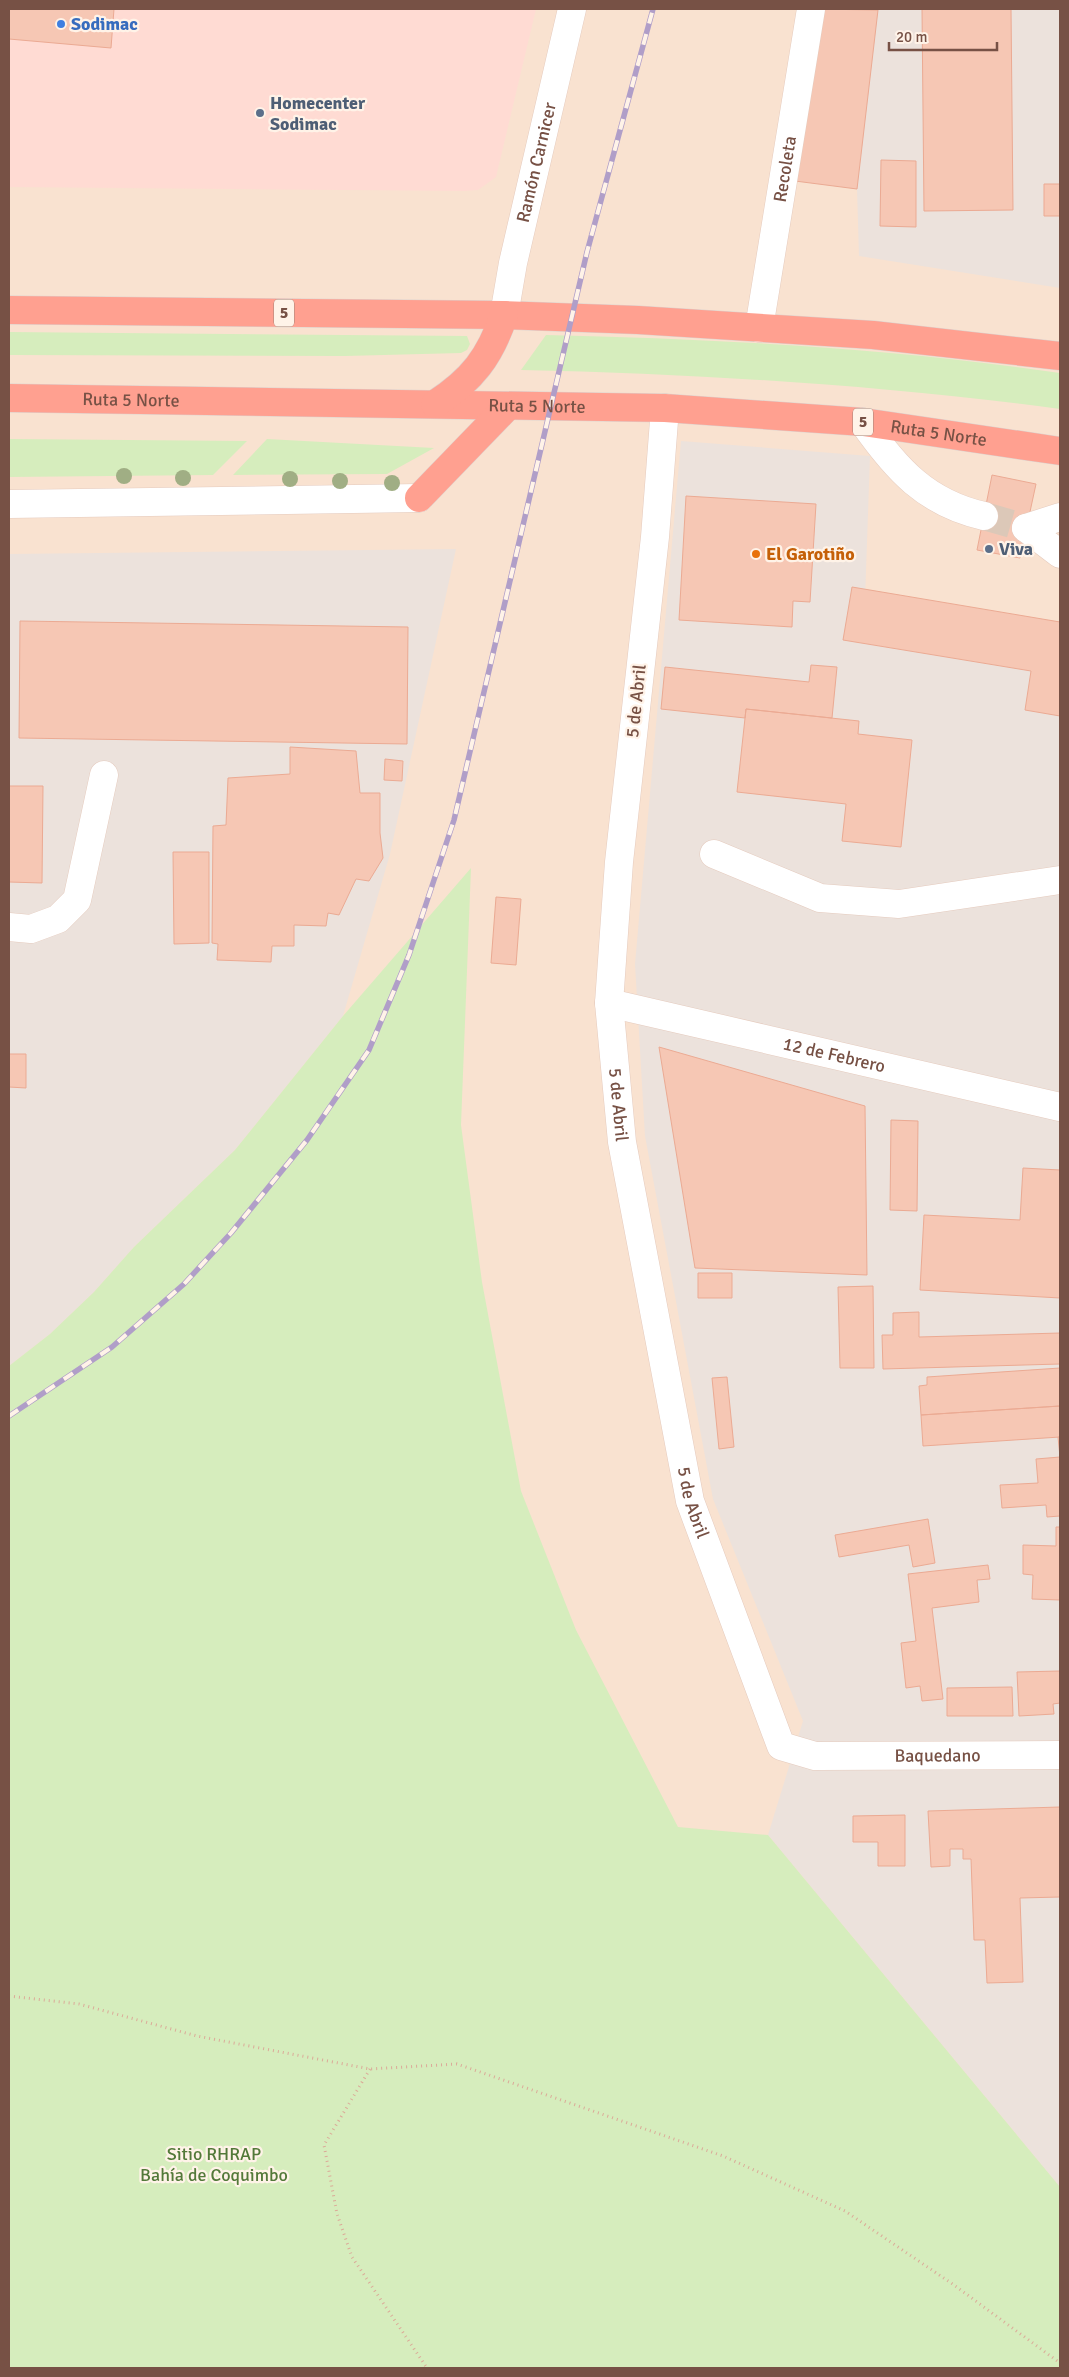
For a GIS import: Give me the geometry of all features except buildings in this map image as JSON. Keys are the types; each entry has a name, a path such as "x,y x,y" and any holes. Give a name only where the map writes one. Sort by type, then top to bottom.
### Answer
{"highway":[{"name":"5","path":"9,310 504,315 638,320 873,335 1060,356"},
{"path":"435,404 471,377 496,339 504,315"},
{"name":"Ruta 5 Norte","path":"9,398 665,408 864,422 1060,451"},
{"path":"419,498 508,406"}],"street":[{"name":"Ramón Carnicer","path":"504,315 513,263 572,9"},
{"name":"Recoleta","path":"759,328 810,9"},
{"name":"5 de Abril","path":"665,408 655,537 619,862 609,1003 622,1142 690,1501 781,1746 815,1756"},
{"path":"864,422 885,453 911,481 939,500 962,511 984,516"},
{"path":"9,504 419,498"},
{"path":"1060,517 1026,528 1060,554"},
{"path":"9,927 31,929 58,919 77,900 104,775"},
{"path":"714,854 820,898 869,902 899,904 1060,880"},
{"name":"12 de Febrero","path":"609,1003 1060,1107"},
{"name":"Baquedano","path":"815,1756 1060,1755"}],"path":[{"path":"9,1996 79,2004 197,2036 370,2069 457,2064 722,2156 845,2211 954,2285 1060,2363"},
{"path":"370,2069 324,2145 337,2214 352,2257 427,2368"}],"shaded area":[{"path":"9,9 1060,9 1060,2353 9,1887"},
{"name":"Homecenter Sodimac","path":"9,9 536,9 496,177 478,190 464,191 9,187"},
{"path":"815,9 1060,9 1060,288 859,256 857,189 795,181"},
{"path":"681,441 870,456 865,600 1060,634 1060,2187 768,1835 803,1721 713,1499 645,1136 635,964"},
{"path":"456,549 390,854 343,1016 235,1150 134,1247 94,1292 50,1334 9,1366 9,554"}],"green space":[{"path":"9,332 467,336 470,344 467,350 461,353 345,356 9,355"},
{"path":"546,335 804,346 932,357 1060,373 1060,409 926,393 791,382 656,374 521,370"},
{"path":"9,439 247,441 213,475 9,477"},
{"path":"267,439 434,448 387,474 233,475"},
{"name":"Sitio RHRAP Bahía de Coquimbo","path":"471,868 461,1125 482,1282 521,1491 576,1630 678,1827 768,1835 1060,2187 1060,2368 9,2368 9,1366 50,1334 94,1292 134,1247 235,1150 343,1016"}],"tunnel":[{"path":"984,516 1026,528"}],"railway":[{"path":"9,1416 112,1347 184,1284 231,1233 307,1140 369,1050 409,955 454,820 587,252 653,9"}],"place":[{"name":"Sodimac","path":"61,24"},
{"name":"Homecenter Sodimac","path":"260,113"},
{"name":"Viva","path":"989,549"},
{"name":"El Garotiño","path":"756,554"}]}
